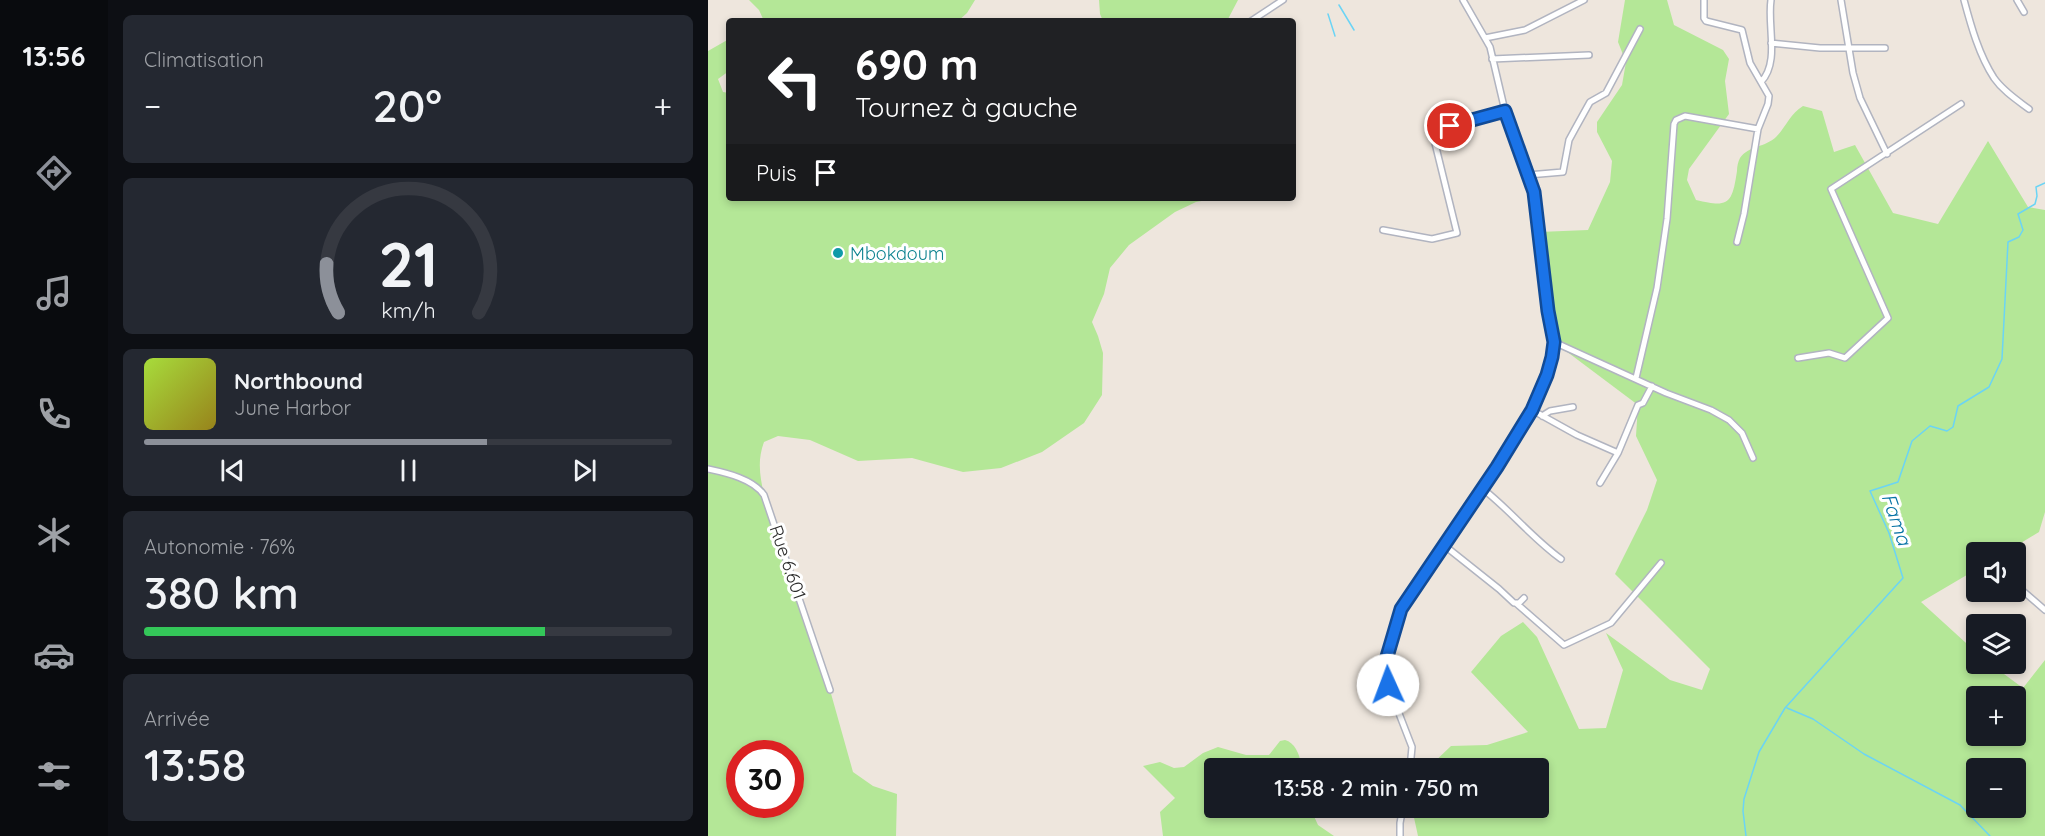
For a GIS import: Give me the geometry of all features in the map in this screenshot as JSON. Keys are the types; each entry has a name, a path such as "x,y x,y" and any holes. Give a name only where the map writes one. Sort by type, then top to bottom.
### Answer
{"street":[{"path":"1256,18 1283,0"},
{"path":"1411,758 1412,747 1388,685 1386,660 1401,609 1483,489 1532,410 1550,367 1554,342 1548,311 1534,192 1505,111 1490,47 1463,0"},
{"path":"1485,38 1525,30 1584,0"},
{"path":"1704,0 1706,21 1742,30 1750,63 1768,96 1768,105 1758,129 1737,242"},
{"path":"1761,82 1769,70 1771,0"},
{"path":"1841,0 1853,73 1860,98 1887,154"},
{"path":"1964,0 1972,31 1994,78 2029,109"},
{"path":"2017,0 2024,12"},
{"path":"1528,175 1563,172 1569,140 1590,102 1606,93 1640,29"},
{"path":"1771,43 1820,48 1885,48"},
{"path":"1492,59 1589,55"},
{"path":"1798,358 1829,353 1845,358 1888,318 1832,189 1961,104"},
{"path":"1383,230 1431,239 1457,232 1432,131 1505,111"},
{"path":"1636,378 1659,276 1676,120 1685,116 1758,129"},
{"path":"1554,342 1711,410 1729,420 1742,433 1753,458"},
{"path":"1600,483 1617,453 1638,405 1643,403 1652,386"},
{"path":"1542,416 1550,411 1573,407"},
{"path":"1532,410 1617,453"},
{"name":"Rue 6.601","path":"708,469 750,482 764,495 830,690"},
{"path":"1483,489 1502,504 1541,544 1561,559"},
{"path":"1445,546 1564,645 1611,623 1661,563"},
{"path":"2026,594 2045,610"},
{"path":"1517,604 1524,598"},
{"path":"1400,836 1401,818"}],"green space":[{"path":"749,0 975,0 961,18 763,18 759,10"},
{"path":"1099,0 1238,0 1229,18 1102,18"},
{"path":"1625,0 1667,0 1674,25 1723,50 1729,59 1725,81 1729,114 1689,169 1687,180 1696,200 1716,203 1727,201 1731,197 1738,164 1743,154 1776,137 1803,106 1822,111 1834,152 1855,145 1893,213 1938,224 1988,141 2028,207 2045,210 2045,512 2039,532 2022,542 1966,542 1966,575 1921,602 1966,643 1966,674 2004,674 2020,686 1966,686 1966,746 2026,746 2025,686 2045,660 2045,836 1418,836 1414,818 1549,818 1549,758 1438,758 1451,746 1487,745 1528,732 1471,672 1501,636 1523,622 1537,637 1579,729 1606,728 1623,670 1606,633 1670,680 1702,690 1710,669 1615,574 1647,510 1657,480 1636,436 1638,405 1554,342 1539,232 1588,230 1610,182 1612,161 1597,132 1597,122 1622,85 1626,62 1618,42"},
{"path":"726,41 726,73 718,79 723,92 726,92 726,201 1202,201 1175,212 1129,245 1110,268 1104,294 1092,322 1103,353 1102,395 1084,423 1042,452 1001,468 963,472 912,458 858,461 810,440 778,436 764,442 760,475 764,495 830,690 853,772 873,786 897,794 896,836 708,836 708,51"},
{"path":"1285,740 1292,744 1300,758 1204,758 1204,818 1315,818 1318,825 1334,836 1163,836 1160,812 1175,798 1143,766 1160,762 1174,768 1184,767 1203,753 1218,747 1246,755 1269,755 1280,741"}],"waterway":[{"path":"1339,5 1354,30"},
{"path":"1328,14 1335,36"},
{"name":"Fama","path":"1746,836 1744,799 1759,752 1785,708 1903,578 1889,533 1870,491 1898,482 1912,441 1930,426 1947,431 1953,427 1958,406 1989,387 2002,359 2008,242 2019,237 2023,230 2018,214 2035,204 2036,187 2045,183"},
{"path":"1787,708 1813,719 1864,754 1960,805 1990,836"}],"place":[{"name":"Mbokdoum","path":"838,253"}],"route":[{"path":"1388,685 1386,660 1395,623 1401,609 1483,489 1532,410 1550,367 1554,342 1548,311 1534,192 1505,111 1450,126"}]}
